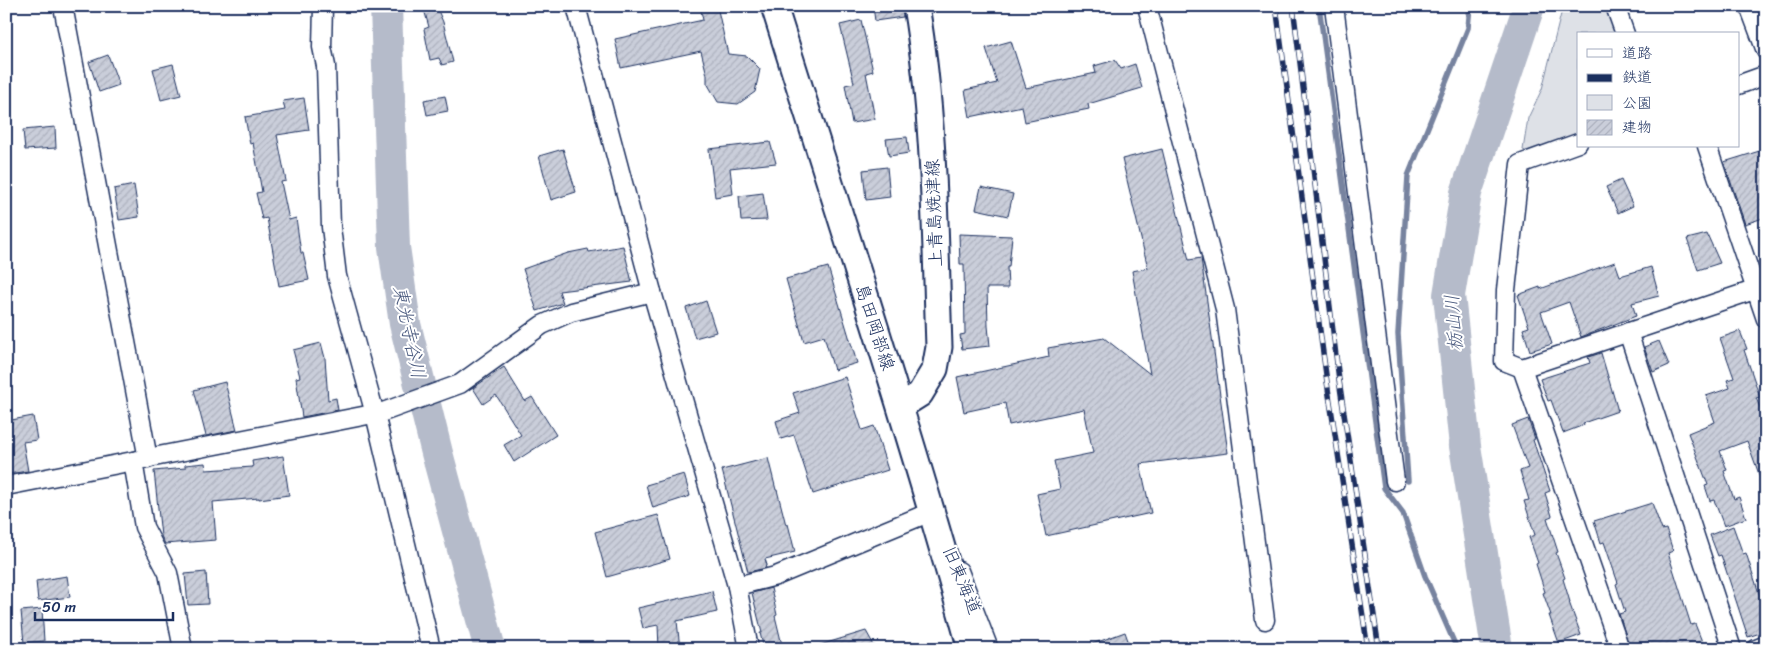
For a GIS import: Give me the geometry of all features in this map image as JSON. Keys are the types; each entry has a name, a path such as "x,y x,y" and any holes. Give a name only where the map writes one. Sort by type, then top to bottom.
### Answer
{"main road":[{"name":"島田岡部線","path":"774,6 933,511 971,649"},
{"name":"上青島焼津線","path":"900,406 920,394 935,368 939,346 929,102 916,6"}],"street":[{"path":"63,6 140,460 144,527 168,573 183,649"},
{"path":"323,6 322,47 326,66 331,227 337,276 379,413 432,649"},
{"path":"576,6 652,292 737,586 749,649"},
{"path":"1146,6 1225,309 1265,620"},
{"path":"1334,6 1395,481"},
{"path":"1615,6 1624,32"},
{"path":"1749,6 1766,51"},
{"path":"1740,84 1766,75"},
{"path":"1577,143 1520,164 1506,290 1504,361 1522,368 1761,288"},
{"path":"1707,148 1761,288 1766,319"},
{"path":"6,486 379,413 460,384 542,325 571,312 652,292"},
{"path":"1628,332 1732,649"},
{"path":"1522,368 1620,649"},
{"path":"737,586 776,576 933,511"},
{"name":"旧東海道","path":"933,511 972,601 989,649"},
{"path":"1756,649 1766,645"}],"green space":[{"path":"1563,6 1605,6 1614,32 1577,32 1577,135 1530,153 1523,150 1528,118 1542,89"}],"building":[{"path":"423,6 436,6 443,22 453,62 442,65 439,58 430,60 424,29 429,27"},
{"path":"700,6 717,6 728,54 747,56 760,69 755,92 738,104 718,102 707,83 701,51 621,68 615,39 703,20"},
{"path":"873,6 902,6 903,17 875,21"},
{"path":"861,20 873,71 866,73 875,119 852,123 845,85 854,83 840,25"},
{"path":"1011,41 1026,88 1096,73 1094,66 1115,60 1121,69 1135,64 1142,88 1088,104 1089,109 1025,122 1022,106 970,117 965,90 997,83 986,48"},
{"path":"108,55 119,85 99,92 89,62"},
{"path":"173,64 181,95 161,100 153,69"},
{"path":"445,96 448,111 427,115 424,100"},
{"path":"304,98 309,130 277,135 286,181 281,182 289,220 296,218 301,253 303,253 309,280 279,286 267,218 262,219 256,193 262,192 253,143 250,144 245,117 285,110 283,101"},
{"path":"55,127 56,148 25,150 23,130"},
{"path":"907,137 909,153 889,156 886,139"},
{"path":"770,142 776,163 730,168 733,194 715,197 709,149"},
{"path":"563,149 576,192 551,200 539,156"},
{"path":"1162,149 1189,260 1201,258 1228,453 1140,464 1151,513 1046,536 1037,494 1060,489 1054,461 1093,453 1084,409 1009,425 1005,403 964,412 957,377 1049,357 1048,348 1104,338 1150,374 1132,271 1148,268 1122,159"},
{"path":"1766,149 1766,217 1745,224 1724,162"},
{"path":"887,167 890,197 866,200 863,170"},
{"path":"1621,180 1633,206 1618,213 1606,187"},
{"path":"134,185 139,217 119,220 114,189"},
{"path":"981,187 1013,194 1008,216 976,209"},
{"path":"763,193 767,220 741,221 739,196"},
{"path":"959,234 1012,236 1009,267 1007,267 1008,288 987,288 990,346 962,349 960,335 965,334 964,264 960,264"},
{"path":"1707,234 1720,263 1698,270 1687,239"},
{"path":"623,246 632,282 559,291 563,303 537,311 523,269 568,253 588,249 589,252"},
{"path":"1615,262 1620,276 1651,267 1659,296 1632,303 1636,316 1581,337 1569,302 1541,312 1552,344 1530,351 1523,329 1529,327 1518,295"},
{"path":"828,267 857,363 834,370 824,336 804,342 786,279"},
{"path":"706,301 716,332 695,338 686,308"},
{"path":"1740,331 1747,349 1744,350 1760,397 1756,398 1766,421 1766,488 1764,488 1747,441 1720,451 1727,470 1724,471 1734,499 1739,497 1746,518 1724,526 1714,500 1710,501 1705,486 1708,485 1688,433 1715,422 1706,396 1730,388 1727,380 1734,378 1720,338"},
{"path":"1659,341 1669,365 1653,372 1644,347"},
{"path":"321,343 325,358 328,400 336,398 338,410 302,417 296,378 300,377 293,350"},
{"path":"1601,353 1618,411 1583,423 1584,425 1563,433 1551,400 1548,401 1540,379 1590,363 1588,357"},
{"path":"504,367 525,401 532,397 556,435 514,462 504,445 521,435 496,395 483,404 473,388"},
{"path":"845,377 862,430 874,426 888,470 813,494 794,435 781,439 776,421 800,413 793,393"},
{"path":"225,382 237,430 206,436 194,390"},
{"path":"33,416 37,440 23,442 28,471 8,474 6,421"},
{"path":"1528,419 1550,491 1545,493 1552,516 1547,518 1565,578 1563,579 1569,602 1581,635 1559,643 1549,615 1551,615 1536,564 1538,563 1529,537 1535,535 1524,501 1529,500 1520,471 1528,468 1512,425"},
{"path":"283,456 289,495 213,502 216,540 165,544 161,536 154,471 185,468 185,465 205,463 206,470 253,467 252,461"},
{"path":"768,458 795,552 765,559 766,568 748,572 722,470"},
{"path":"684,474 690,496 653,508 646,485"},
{"path":"1652,503 1662,530 1666,529 1673,551 1668,553 1691,625 1695,624 1705,649 1630,649 1619,614 1625,612 1616,584 1618,583 1604,542 1601,543 1594,521"},
{"path":"658,515 670,559 607,577 595,532"},
{"path":"1733,526 1743,554 1746,553 1766,615 1766,631 1748,637 1721,555 1718,556 1710,535"},
{"path":"206,572 208,604 188,605 185,574"},
{"path":"67,576 70,597 38,601 36,581"},
{"path":"771,588 783,649 764,649 752,593"},
{"path":"712,591 717,612 677,621 680,649 659,649 658,625 643,628 638,608"},
{"path":"42,609 44,641 24,643 21,611"},
{"path":"866,631 876,649 820,649 820,645"},
{"path":"1125,632 1131,649 1084,649 1084,647"}],"waterway":[{"name":"東光寺谷川","path":"386,6 394,247 405,324 437,453 490,649"},
{"path":"1318,6 1384,488 1403,513 1425,576 1457,649"},
{"path":"1408,481 1398,334 1408,176 1468,28 1470,6"},
{"name":"栃山川","path":"1497,649 1465,446 1449,295 1466,193 1529,6"}],"railway":[{"path":"1276,6 1327,382 1368,649"},
{"path":"1293,6 1339,380 1379,649"}]}
